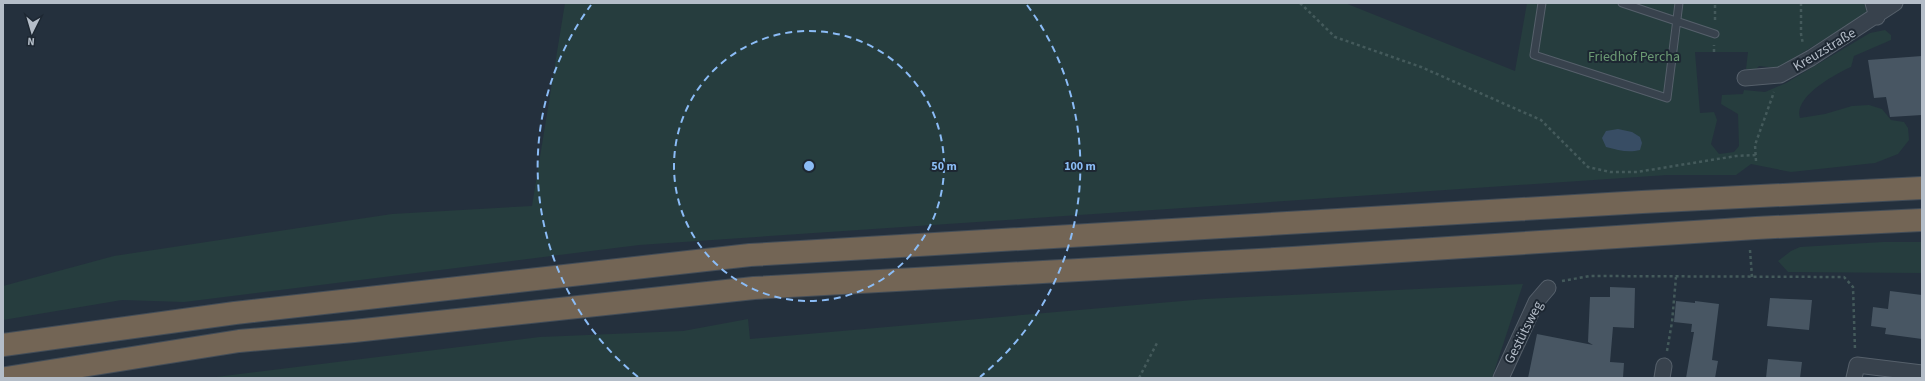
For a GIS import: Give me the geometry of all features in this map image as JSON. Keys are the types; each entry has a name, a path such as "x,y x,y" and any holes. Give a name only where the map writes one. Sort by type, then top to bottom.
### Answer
{"highway":[{"path":"3,345 235,313 750,254 1626,203 1922,188"},
{"path":"6,378 239,341 354,331 754,288 1285,258 1756,228 1922,220"}],"street":[{"name":"Kreuzstraße","path":"1745,78 1780,75 1811,58 1875,10 1895,3"},
{"name":"Gestütsweg","path":"1501,378 1536,302 1548,288"},
{"path":"1855,371 1922,373"}],"lane":[{"path":"1542,3 1534,55 1667,98 1679,3"},
{"path":"1622,3 1715,34"}],"path":[{"path":"1300,3 1335,37 1421,67 1541,120 1588,167 1610,172 1637,172 1736,156 1756,155"},
{"path":"1801,3 1801,34 1805,51 1811,58"},
{"path":"1756,161 1755,145 1780,75"},
{"path":"1750,250 1752,277"},
{"path":"1548,288 1566,279 1590,276 1844,278 1853,287 1855,371"},
{"path":"1663,372 1672,322 1676,277"},
{"path":"1139,378 1158,341"}],"green space":[{"name":"Friedhof Percha","path":"565,3 1345,3 1515,71 1527,3 1864,3 1867,14 1777,68 1759,66 1756,69 1746,69 1748,52 1695,52 1700,113 1714,112 1717,120 1711,144 1719,154 1734,152 1739,146 1738,114 1721,104 1722,95 1743,94 1744,90 1765,92 1786,83 1870,33 1885,30 1891,35 1891,40 1854,56 1851,67 1835,75 1817,87 1803,102 1800,110 1800,118 1825,114 1852,106 1869,105 1882,109 1891,120 1904,122 1908,128 1909,140 1898,154 1875,163 1791,172 1751,164 1736,175 1667,175 639,245 184,302 122,300 3,320 3,286 114,256 392,214 532,206"},
{"path":"1883,242 1922,242 1922,273 1788,272 1778,261 1791,251 1800,247"},
{"path":"1523,284 1492,378 208,378 540,337 683,331 748,319 750,339 1205,299"}],"water":[{"path":"1618,129 1632,132 1640,137 1642,143 1640,150 1627,151 1606,147 1602,138 1606,131"}],"building":[{"path":"1922,56 1922,115 1890,117 1886,97 1874,98 1868,60"},
{"path":"1610,287 1635,288 1634,328 1613,327 1610,362 1624,363 1623,378 1528,378 1537,334 1593,345 1588,342 1590,297 1610,297"},
{"path":"1890,291 1922,295 1922,339 1885,334 1886,328 1871,326 1873,307 1888,309"},
{"path":"1770,298 1812,300 1809,330 1767,326"},
{"path":"1676,301 1695,303 1695,301 1719,304 1712,360 1718,361 1715,378 1686,378 1694,332 1691,332 1692,324 1674,322"},
{"path":"1768,359 1802,362 1800,378 1766,378"}]}
